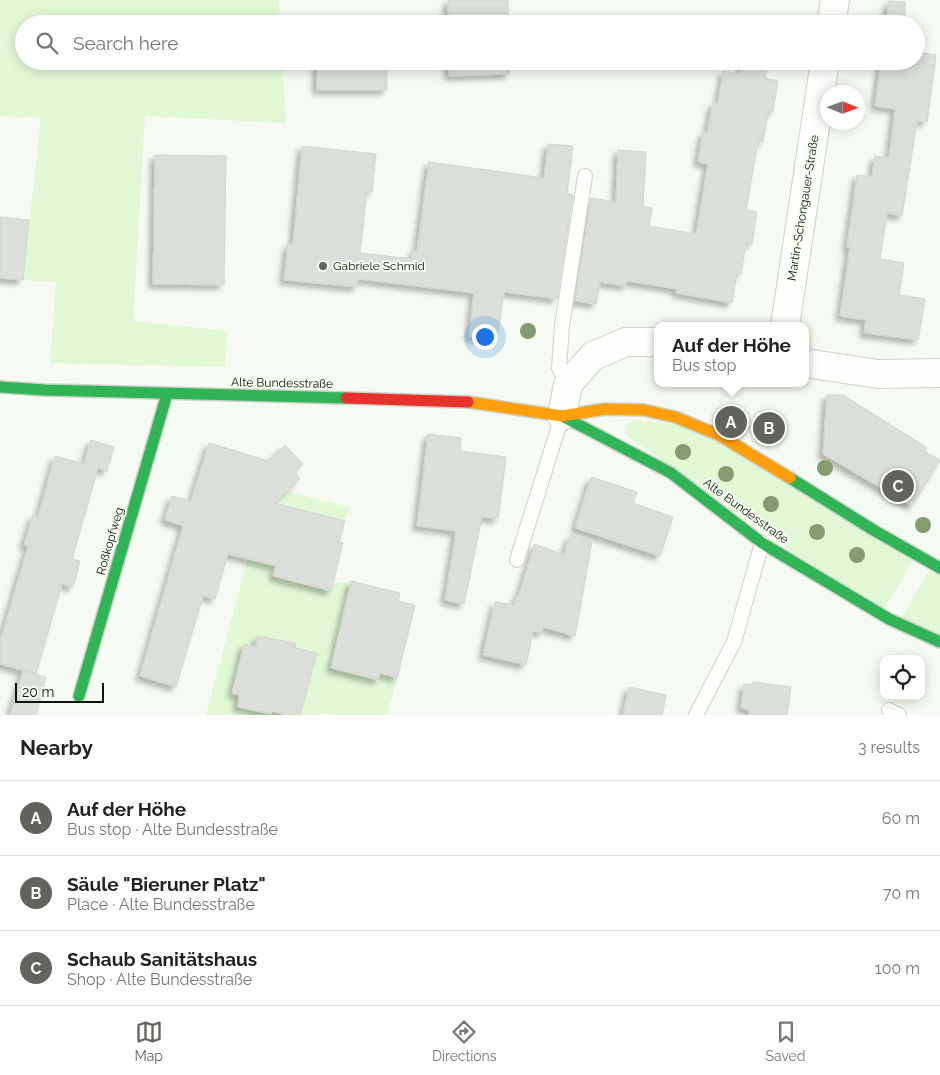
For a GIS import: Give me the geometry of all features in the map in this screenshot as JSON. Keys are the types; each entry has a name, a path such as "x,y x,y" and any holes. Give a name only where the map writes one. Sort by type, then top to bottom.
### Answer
{"street":[{"path":"832,15 835,0"},
{"name":"Martin-Schongauer-Straße","path":"785,322 824,70"},
{"path":"562,416 568,384 594,356 626,342 654,342"},
{"path":"809,364 878,374 940,372"},
{"name":"Alte Bundesstraße","path":"0,387 167,394 462,401 562,416 605,410 644,410 675,417 719,435 875,531 940,568"},
{"name":"Roßkopfweg","path":"79,696 167,394"},
{"name":"Alte Bundesstraße","path":"562,416 671,473 762,543 889,619 940,642"}],"lane":[{"path":"568,384 559,368 562,326 585,176"},
{"path":"516,560 562,416"},
{"path":"696,715 734,642 762,543"}],"green space":[{"path":"0,0 279,0 280,15 15,15 15,70 283,70 286,123 145,116 133,321 228,331 225,367 50,363 56,282 23,280 41,118 0,116"},
{"path":"633,420 696,426 917,554 881,614 627,436 626,427"},
{"path":"267,487 350,507 345,521 286,506 273,576 311,586 354,582 335,669 378,679 380,673 397,678 387,715 332,715 321,713 320,715 296,715 295,643 258,636 256,647 244,644 232,693 239,694 238,707 271,714 272,711 286,715 206,715"},
{"path":"934,564 940,568 940,642 898,623"}],"building":[{"path":"448,0 508,0 509,15 448,15"},
{"path":"889,1 905,2 905,15 887,15"},
{"path":"925,53 936,55 927,122 917,121 902,216 887,213 880,259 904,263 899,295 925,299 918,340 864,333 866,320 840,316 850,247 847,247 857,175 872,177 875,156 889,158 895,109 875,106 880,70 925,70"},
{"path":"317,70 387,70 387,90 317,90"},
{"path":"449,70 510,70 510,74 449,76"},
{"path":"741,70 766,70 765,78 778,81 773,112 768,112 763,142 758,141 746,210 757,212 752,244 746,243 741,274 737,273 732,303 676,293 677,289 627,281 626,286 600,282 596,304 575,301 591,198 616,202 618,150 646,152 643,206 652,208 649,226 696,234 708,164 698,162 703,132 707,133 713,102 718,103 723,71 740,74"},
{"path":"548,144 573,146 567,193 573,195 557,299 504,292 497,340 469,337 474,293 358,279 357,287 284,280 288,244 293,244 302,146 376,154 372,192 367,191 360,253 412,259 413,250 417,251 429,162 544,178"},
{"path":"155,155 226,156 224,285 153,284"},
{"path":"0,217 29,220 23,280 0,278"},
{"path":"827,395 843,395 926,447 925,452 940,460 912,506 823,454"},
{"path":"428,434 461,438 460,451 506,457 498,519 482,517 464,604 445,600 456,531 417,526"},
{"path":"91,440 114,447 107,471 98,468 72,559 80,561 73,587 62,584 36,674 0,664 0,642 28,546 24,545 33,515 38,517 55,456 84,464"},
{"path":"209,443 269,461 285,445 303,464 294,472 300,479 274,503 345,521 339,542 343,543 331,591 273,576 276,566 228,554 215,599 203,596 176,687 140,676 183,526 165,520 172,496 191,501"},
{"path":"591,477 637,492 633,503 673,517 660,556 575,528"},
{"path":"570,535 592,542 575,636 543,627 542,633 533,631 526,665 483,655 495,602 514,605 535,544 564,555"},
{"path":"351,581 400,593 398,601 415,605 397,678 380,673 378,680 331,668"},
{"path":"257,636 295,643 296,648 317,653 300,715 286,715 272,711 271,714 238,707 239,694 232,694 244,644 256,647"},
{"path":"23,671 46,677 36,715 10,715"},
{"path":"753,682 791,687 787,715 749,715 749,710 741,708 744,684 753,685"},
{"path":"629,687 666,695 662,715 623,715"}],"traffic: fast":[{"path":"0,387 45,390 346,398"},
{"path":"79,696 167,394"},
{"path":"562,416 671,473 762,543 889,619 940,642"},
{"path":"790,478 875,531 940,568"}],"traffic: slow":[{"path":"468,402 562,416 605,409 644,410 675,417 719,435 790,478"}],"traffic: jam":[{"path":"346,398 468,402"}],"place":[{"name":"Gabriele Schmid","path":"323,266"},
{"name":"Auf der Höhe","path":"731,422"},
{"name":"Säule \"Bieruner Platz\"","path":"769,428"},
{"name":"Schaub Sanitätshaus","path":"898,486"}]}
